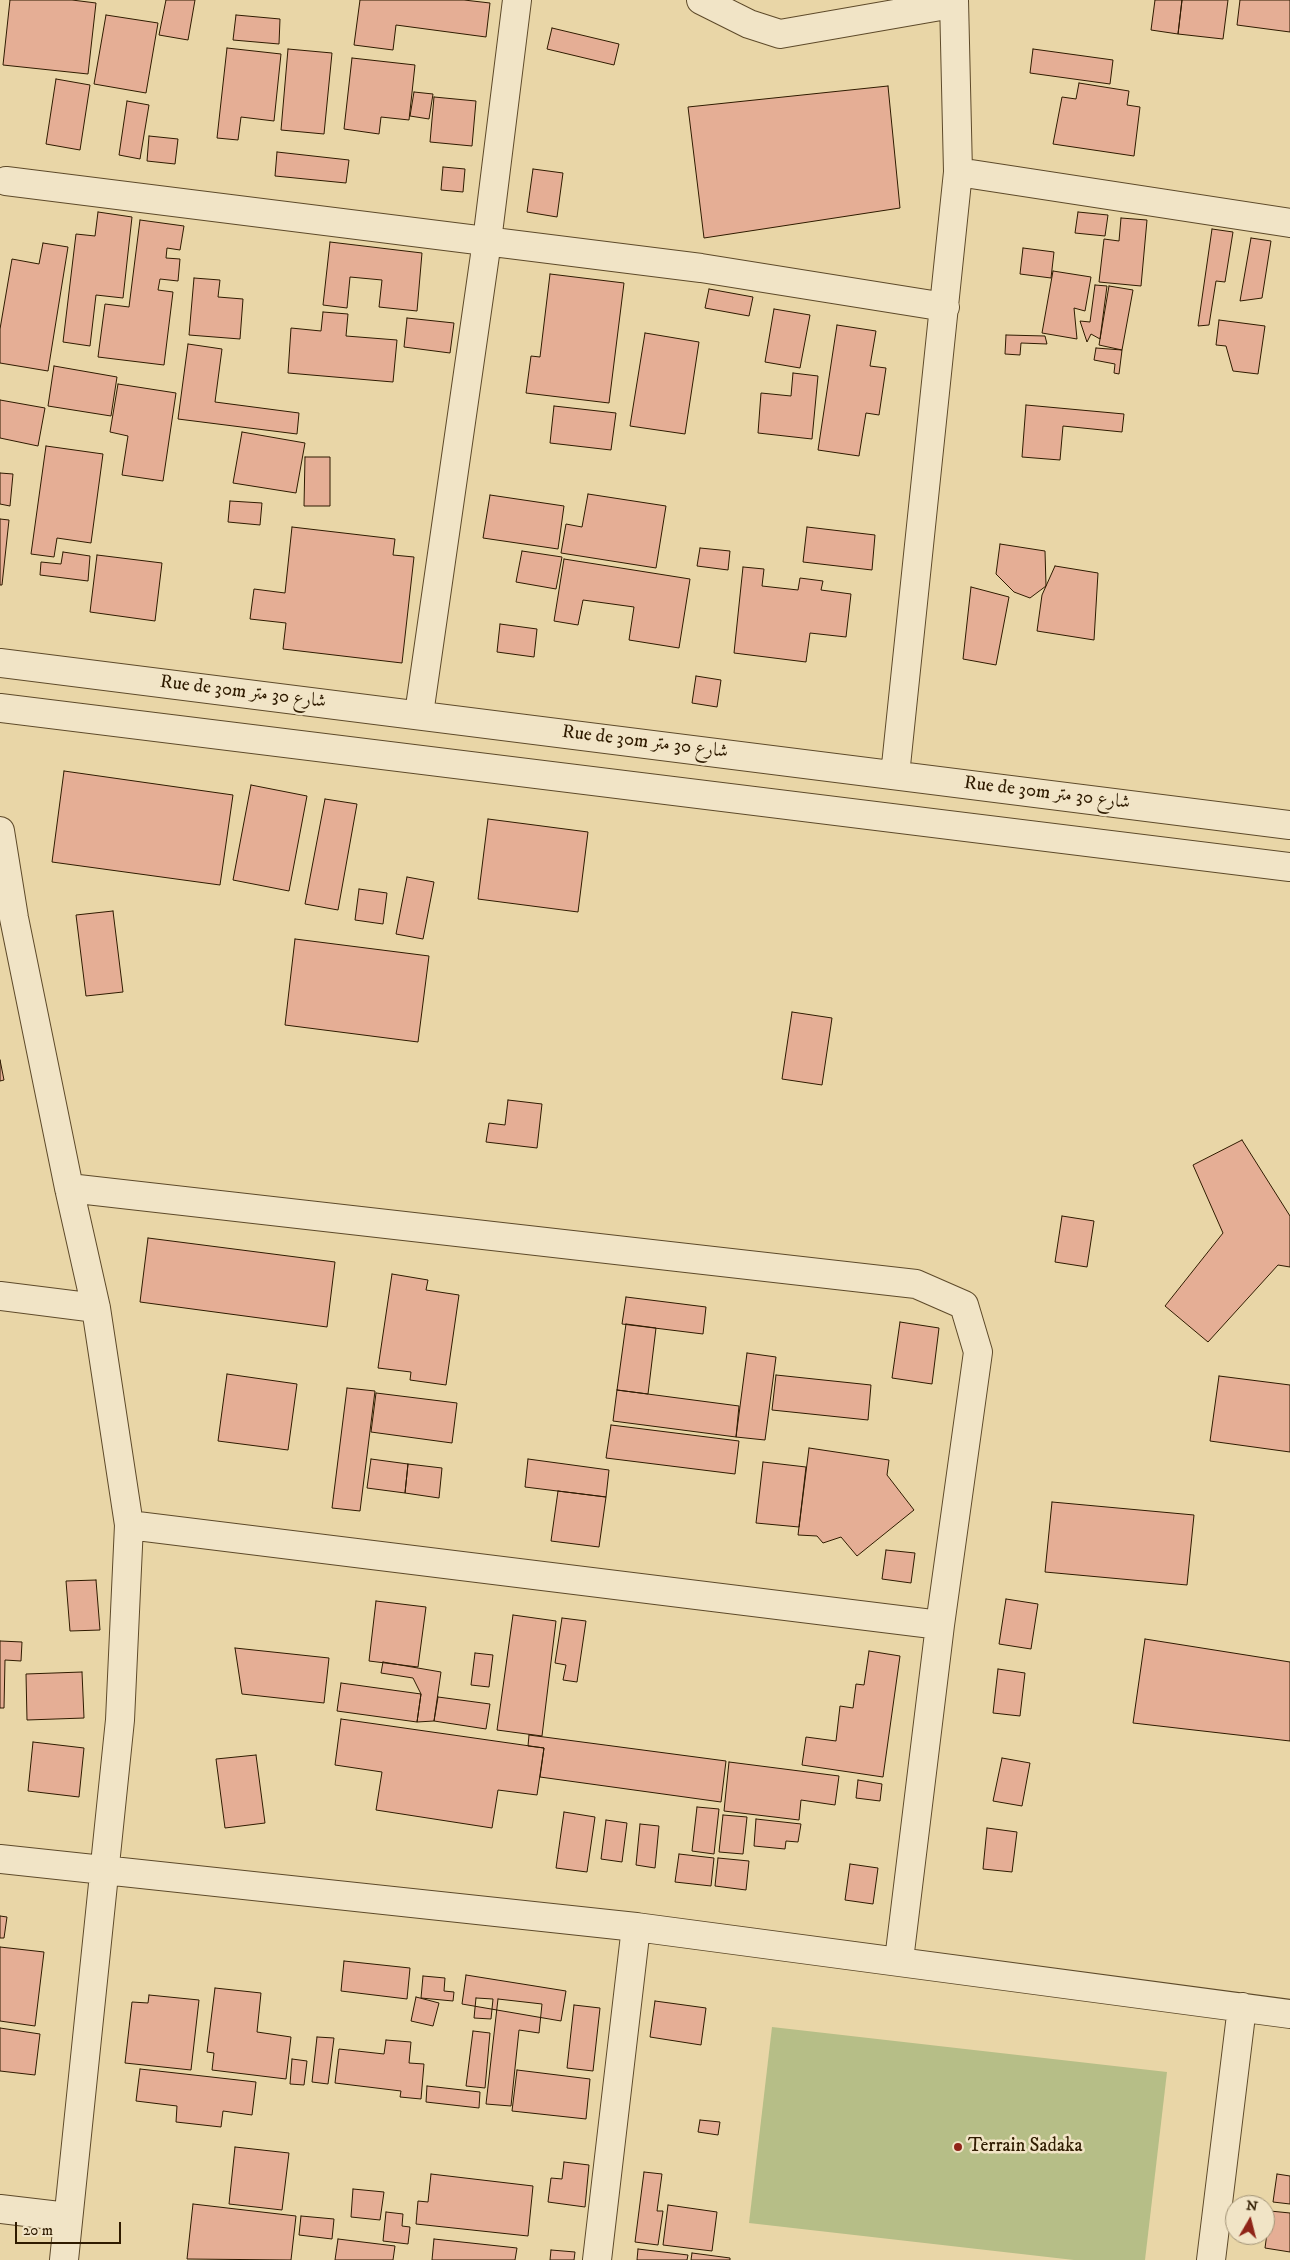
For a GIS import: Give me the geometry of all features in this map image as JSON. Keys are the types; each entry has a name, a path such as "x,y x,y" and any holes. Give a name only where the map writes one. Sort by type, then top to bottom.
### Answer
{"street":[{"path":"419,714 487,241 518,0"},
{"path":"701,0 749,24 780,34 953,2 958,172 895,775"},
{"path":"958,172 1290,223"},
{"path":"6,181 701,268 945,307"},
{"name":"Rue de 30m شارع 30 متر","path":"0,663 1290,824"},
{"path":"0,708 1290,867"},
{"path":"0,831 14,918 68,1188 96,1308 129,1524 120,1720 64,2260"},
{"path":"68,1188 916,1284 964,1305 978,1352 940,1625 899,1960"},
{"path":"0,1296 96,1308"},
{"path":"129,1524 940,1625"},
{"path":"0,1859 636,1927 899,1960 1290,2014"},
{"path":"598,2260 636,1927"},
{"path":"1211,2260 1242,2007"},
{"path":"0,2209 68,2216"}],"green space":[{"name":"Terrain Sadaka","path":"772,2027 1167,2072 1145,2260 1074,2260 749,2223"}],"building":[{"path":"10,0 72,0 96,3 88,74 3,65"},
{"path":"166,0 195,0 188,40 159,35"},
{"path":"360,0 464,0 490,3 486,37 396,25 393,50 354,45"},
{"path":"1155,0 1182,0 1178,34 1151,30"},
{"path":"1182,0 1228,0 1223,39 1178,34"},
{"path":"1240,0 1290,0 1290,32 1237,25"},
{"path":"106,15 158,23 146,93 94,84"},
{"path":"236,15 280,19 279,44 233,40"},
{"path":"552,28 619,44 614,65 547,49"},
{"path":"227,48 281,54 274,121 241,117 238,140 217,138"},
{"path":"288,49 332,53 324,134 281,130"},
{"path":"1033,49 1113,60 1110,84 1030,73"},
{"path":"352,58 415,65 409,120 381,117 379,134 344,129"},
{"path":"56,79 90,85 80,150 46,144"},
{"path":"1079,83 1129,91 1127,105 1140,107 1134,156 1053,144 1062,97 1076,99"},
{"path":"888,86 900,208 704,238 688,107"},
{"path":"414,92 433,94 429,119 410,116"},
{"path":"434,97 476,101 472,146 430,142"},
{"path":"127,101 149,105 140,159 119,155"},
{"path":"149,136 178,139 175,164 147,161"},
{"path":"277,152 349,160 346,183 275,176"},
{"path":"443,167 465,169 463,192 441,190"},
{"path":"533,169 563,173 557,217 527,212"},
{"path":"98,212 132,217 123,298 96,295 90,346 63,342 76,234 95,236"},
{"path":"1078,212 1108,215 1105,236 1075,233"},
{"path":"1121,218 1147,220 1141,286 1099,282 1104,239 1119,241"},
{"path":"140,220 184,226 180,250 167,248 166,258 180,259 178,281 160,279 158,290 173,292 164,365 98,357 105,304 129,307"},
{"path":"1212,229 1233,232 1225,282 1216,281 1209,325 1198,326"},
{"path":"1251,238 1271,241 1262,298 1240,301"},
{"path":"330,242 422,253 417,311 379,307 382,280 350,277 347,308 323,305"},
{"path":"43,243 68,247 48,371 0,363 0,329 12,259 39,264"},
{"path":"1023,248 1054,252 1051,278 1020,274"},
{"path":"1053,271 1091,277 1085,311 1074,308 1077,339 1042,333"},
{"path":"550,274 624,283 609,403 526,393 531,356 540,357"},
{"path":"194,278 220,280 218,297 243,299 240,339 189,335"},
{"path":"1095,285 1107,286 1100,339 1091,334 1087,342 1080,321 1090,322"},
{"path":"1109,286 1133,290 1122,350 1099,345"},
{"path":"709,289 753,297 749,316 705,308"},
{"path":"774,309 810,315 800,368 765,362"},
{"path":"323,312 348,314 346,336 397,340 393,382 288,373 291,328 321,331"},
{"path":"407,318 454,323 450,353 404,347"},
{"path":"1219,320 1265,326 1258,374 1233,371 1226,346 1216,345"},
{"path":"837,325 876,331 870,366 886,368 879,415 866,413 859,456 818,450"},
{"path":"645,333 699,342 685,434 630,426"},
{"path":"1006,335 1045,336 1047,344 1021,343 1020,355 1005,354"},
{"path":"188,344 222,349 215,402 299,413 297,434 178,419"},
{"path":"1096,348 1122,350 1119,374 1114,373 1115,364 1094,360"},
{"path":"54,366 117,377 111,416 48,406"},
{"path":"793,373 818,376 812,439 758,433 761,393 791,396"},
{"path":"118,384 176,393 163,481 122,475 128,436 110,432"},
{"path":"0,400 45,408 38,446 0,438"},
{"path":"1026,405 1124,414 1122,432 1063,426 1060,460 1022,457"},
{"path":"554,406 616,413 611,450 550,443"},
{"path":"242,432 305,443 296,493 233,483"},
{"path":"46,446 103,454 91,543 57,538 54,557 31,554"},
{"path":"305,457 330,457 330,506 304,506"},
{"path":"0,473 13,474 10,506 0,504"},
{"path":"588,494 666,506 656,568 561,553 566,524 582,527"},
{"path":"490,495 564,506 558,549 483,538"},
{"path":"230,501 262,503 260,525 228,522"},
{"path":"0,519 9,520 2,585 0,585"},
{"path":"292,527 395,539 393,555 414,557 402,663 283,649 286,623 250,619 254,589 285,593"},
{"path":"807,527 875,535 872,570 803,562"},
{"path":"1000,544 1045,551 1046,586 1030,598 1014,592 996,574"},
{"path":"700,548 730,551 728,570 697,566"},
{"path":"522,551 562,557 556,589 516,582"},
{"path":"63,552 90,556 88,581 40,575 41,562 61,564"},
{"path":"97,555 162,563 155,621 90,612"},
{"path":"564,559 690,579 679,648 629,640 634,607 583,600 578,625 554,621"},
{"path":"1055,566 1098,573 1094,640 1037,631 1042,595"},
{"path":"743,567 764,569 762,586 798,590 800,578 823,581 821,590 851,594 846,637 810,633 806,662 734,653"},
{"path":"971,587 1009,597 996,665 963,659"},
{"path":"500,624 537,629 534,657 497,652"},
{"path":"696,676 721,680 717,707 692,703"},
{"path":"64,771 233,795 220,885 52,862"},
{"path":"251,785 307,796 289,891 233,880"},
{"path":"325,799 357,804 338,910 305,904"},
{"path":"488,819 588,832 578,912 478,899"},
{"path":"407,877 434,882 423,939 396,934"},
{"path":"359,889 387,893 383,924 355,920"},
{"path":"113,911 123,992 86,996 76,915"},
{"path":"295,939 429,956 418,1042 285,1025"},
{"path":"792,1012 832,1018 822,1085 782,1079"},
{"path":"0,1060 4,1080 0,1081"},
{"path":"508,1100 542,1104 537,1148 486,1142 489,1123 505,1125"},
{"path":"1242,1140 1290,1216 1290,1267 1278,1265 1208,1342 1165,1306 1223,1233 1193,1165"},
{"path":"1062,1216 1094,1221 1087,1267 1055,1262"},
{"path":"148,1238 335,1262 327,1327 140,1302"},
{"path":"392,1274 428,1280 426,1290 459,1295 446,1385 410,1380 411,1372 378,1368"},
{"path":"626,1297 706,1307 703,1334 622,1324"},
{"path":"900,1322 939,1328 932,1384 892,1378"},
{"path":"626,1324 656,1328 648,1394 617,1390"},
{"path":"747,1353 776,1357 765,1440 736,1437"},
{"path":"227,1374 297,1384 288,1450 218,1441"},
{"path":"776,1375 871,1385 868,1420 772,1410"},
{"path":"1219,1376 1290,1385 1290,1452 1210,1441"},
{"path":"347,1388 375,1391 360,1511 332,1508"},
{"path":"617,1390 739,1406 736,1437 613,1421"},
{"path":"376,1393 457,1403 452,1443 371,1432"},
{"path":"611,1425 739,1441 735,1474 606,1458"},
{"path":"809,1448 889,1460 887,1475 914,1510 857,1556 841,1537 823,1543 817,1536 798,1535"},
{"path":"371,1459 408,1464 405,1493 367,1488"},
{"path":"528,1459 609,1470 606,1497 525,1487"},
{"path":"763,1462 806,1467 799,1527 756,1523"},
{"path":"408,1464 442,1468 439,1498 405,1493"},
{"path":"558,1491 606,1497 599,1547 551,1541"},
{"path":"1052,1502 1194,1515 1187,1585 1045,1572"},
{"path":"886,1550 915,1553 911,1583 882,1579"},
{"path":"96,1580 100,1630 70,1631 66,1581"},
{"path":"1006,1599 1038,1604 1031,1649 999,1644"},
{"path":"376,1601 426,1607 418,1667 369,1661"},
{"path":"513,1615 556,1621 542,1736 497,1730"},
{"path":"562,1618 586,1621 577,1682 563,1680 566,1665 555,1663"},
{"path":"1145,1639 1290,1662 1290,1741 1133,1723"},
{"path":"0,1641 22,1642 21,1661 5,1660 4,1708 0,1708"},
{"path":"235,1648 329,1658 324,1703 242,1694"},
{"path":"869,1651 900,1656 883,1777 802,1765 806,1737 836,1741 840,1706 853,1708 856,1684 864,1685"},
{"path":"475,1653 493,1655 489,1687 471,1685"},
{"path":"383,1662 441,1672 434,1721 417,1722 421,1694 413,1678 381,1673"},
{"path":"998,1669 1025,1673 1020,1716 993,1713"},
{"path":"82,1672 84,1718 27,1720 26,1674"},
{"path":"341,1683 421,1694 417,1722 337,1711"},
{"path":"438,1697 490,1704 486,1729 434,1721"},
{"path":"341,1719 544,1748 537,1795 498,1790 492,1828 376,1810 382,1772 335,1765"},
{"path":"529,1735 726,1761 721,1802 540,1777 544,1748 528,1746"},
{"path":"33,1742 84,1748 79,1797 28,1791"},
{"path":"256,1755 265,1823 225,1828 216,1759"},
{"path":"1002,1758 1030,1763 1022,1806 993,1801"},
{"path":"729,1762 839,1776 835,1805 801,1800 799,1820 724,1811"},
{"path":"858,1780 882,1784 880,1801 856,1798"},
{"path":"697,1807 719,1809 714,1854 692,1851"},
{"path":"564,1812 595,1817 587,1872 556,1868"},
{"path":"723,1815 747,1817 743,1854 719,1852"},
{"path":"756,1819 801,1824 798,1842 786,1841 785,1849 754,1846"},
{"path":"606,1820 627,1823 622,1862 601,1859"},
{"path":"640,1824 659,1826 655,1868 636,1865"},
{"path":"987,1828 1017,1832 1012,1872 983,1869"},
{"path":"679,1854 714,1858 711,1886 675,1882"},
{"path":"718,1858 749,1861 746,1890 715,1886"},
{"path":"850,1864 878,1868 873,1904 845,1900"},
{"path":"0,1916 7,1917 4,1938 0,1938"},
{"path":"0,1947 44,1952 35,2026 0,2021"},
{"path":"344,1961 410,1968 407,1999 341,1991"},
{"path":"466,1975 566,1991 561,2021 462,2004"},
{"path":"423,1976 445,1978 444,1991 454,1992 453,2001 421,1998"},
{"path":"215,1988 261,1993 257,2032 291,2037 286,2079 212,2070 214,2053 207,2052"},
{"path":"149,1995 199,2000 191,2070 125,2063 132,2002 148,2003"},
{"path":"416,1997 439,2003 433,2026 411,2021"},
{"path":"476,1998 493,1999 491,2019 474,2018"},
{"path":"498,1999 542,2004 539,2033 519,2030 511,2106 486,2104"},
{"path":"655,2001 706,2008 701,2045 650,2037"},
{"path":"574,2005 600,2008 593,2071 567,2068"},
{"path":"0,2028 40,2034 35,2075 0,2071"},
{"path":"473,2031 490,2033 485,2088 466,2086"},
{"path":"317,2037 334,2038 328,2084 312,2082"},
{"path":"386,2040 411,2042 409,2063 424,2064 421,2099 400,2097 401,2091 335,2083 339,2049 384,2054"},
{"path":"292,2059 307,2061 304,2085 290,2084"},
{"path":"140,2069 256,2082 252,2115 223,2111 221,2127 176,2122 177,2106 136,2101"},
{"path":"517,2070 590,2079 586,2119 512,2111"},
{"path":"427,2086 480,2092 479,2108 426,2102"},
{"path":"700,2120 720,2122 718,2135 698,2132"},
{"path":"235,2147 289,2153 282,2210 229,2204"},
{"path":"564,2162 589,2165 585,2207 548,2202 551,2178 562,2179"},
{"path":"644,2172 662,2174 657,2211 663,2211 658,2245 635,2242"},
{"path":"431,2174 533,2186 528,2236 416,2224 418,2201 428,2202"},
{"path":"1277,2174 1290,2176 1290,2204 1275,2202 1274,2195"},
{"path":"353,2189 384,2192 380,2220 351,2217"},
{"path":"193,2204 296,2216 291,2260 187,2259"},
{"path":"668,2205 717,2212 712,2251 663,2245"},
{"path":"386,2212 403,2214 402,2226 410,2227 408,2244 383,2241"},
{"path":"1275,2212 1290,2213 1290,2252 1265,2248 1265,2245 1275,2245"},
{"path":"301,2216 334,2219 332,2239 299,2235"},
{"path":"338,2239 395,2246 393,2260 335,2260"},
{"path":"434,2239 517,2248 515,2260 432,2260"},
{"path":"638,2249 688,2255 687,2260 637,2260"},
{"path":"551,2250 575,2252 574,2260 550,2260"},
{"path":"692,2253 730,2258 730,2260 691,2260"}],"place":[{"name":"Terrain Sadaka","path":"958,2147"}]}
